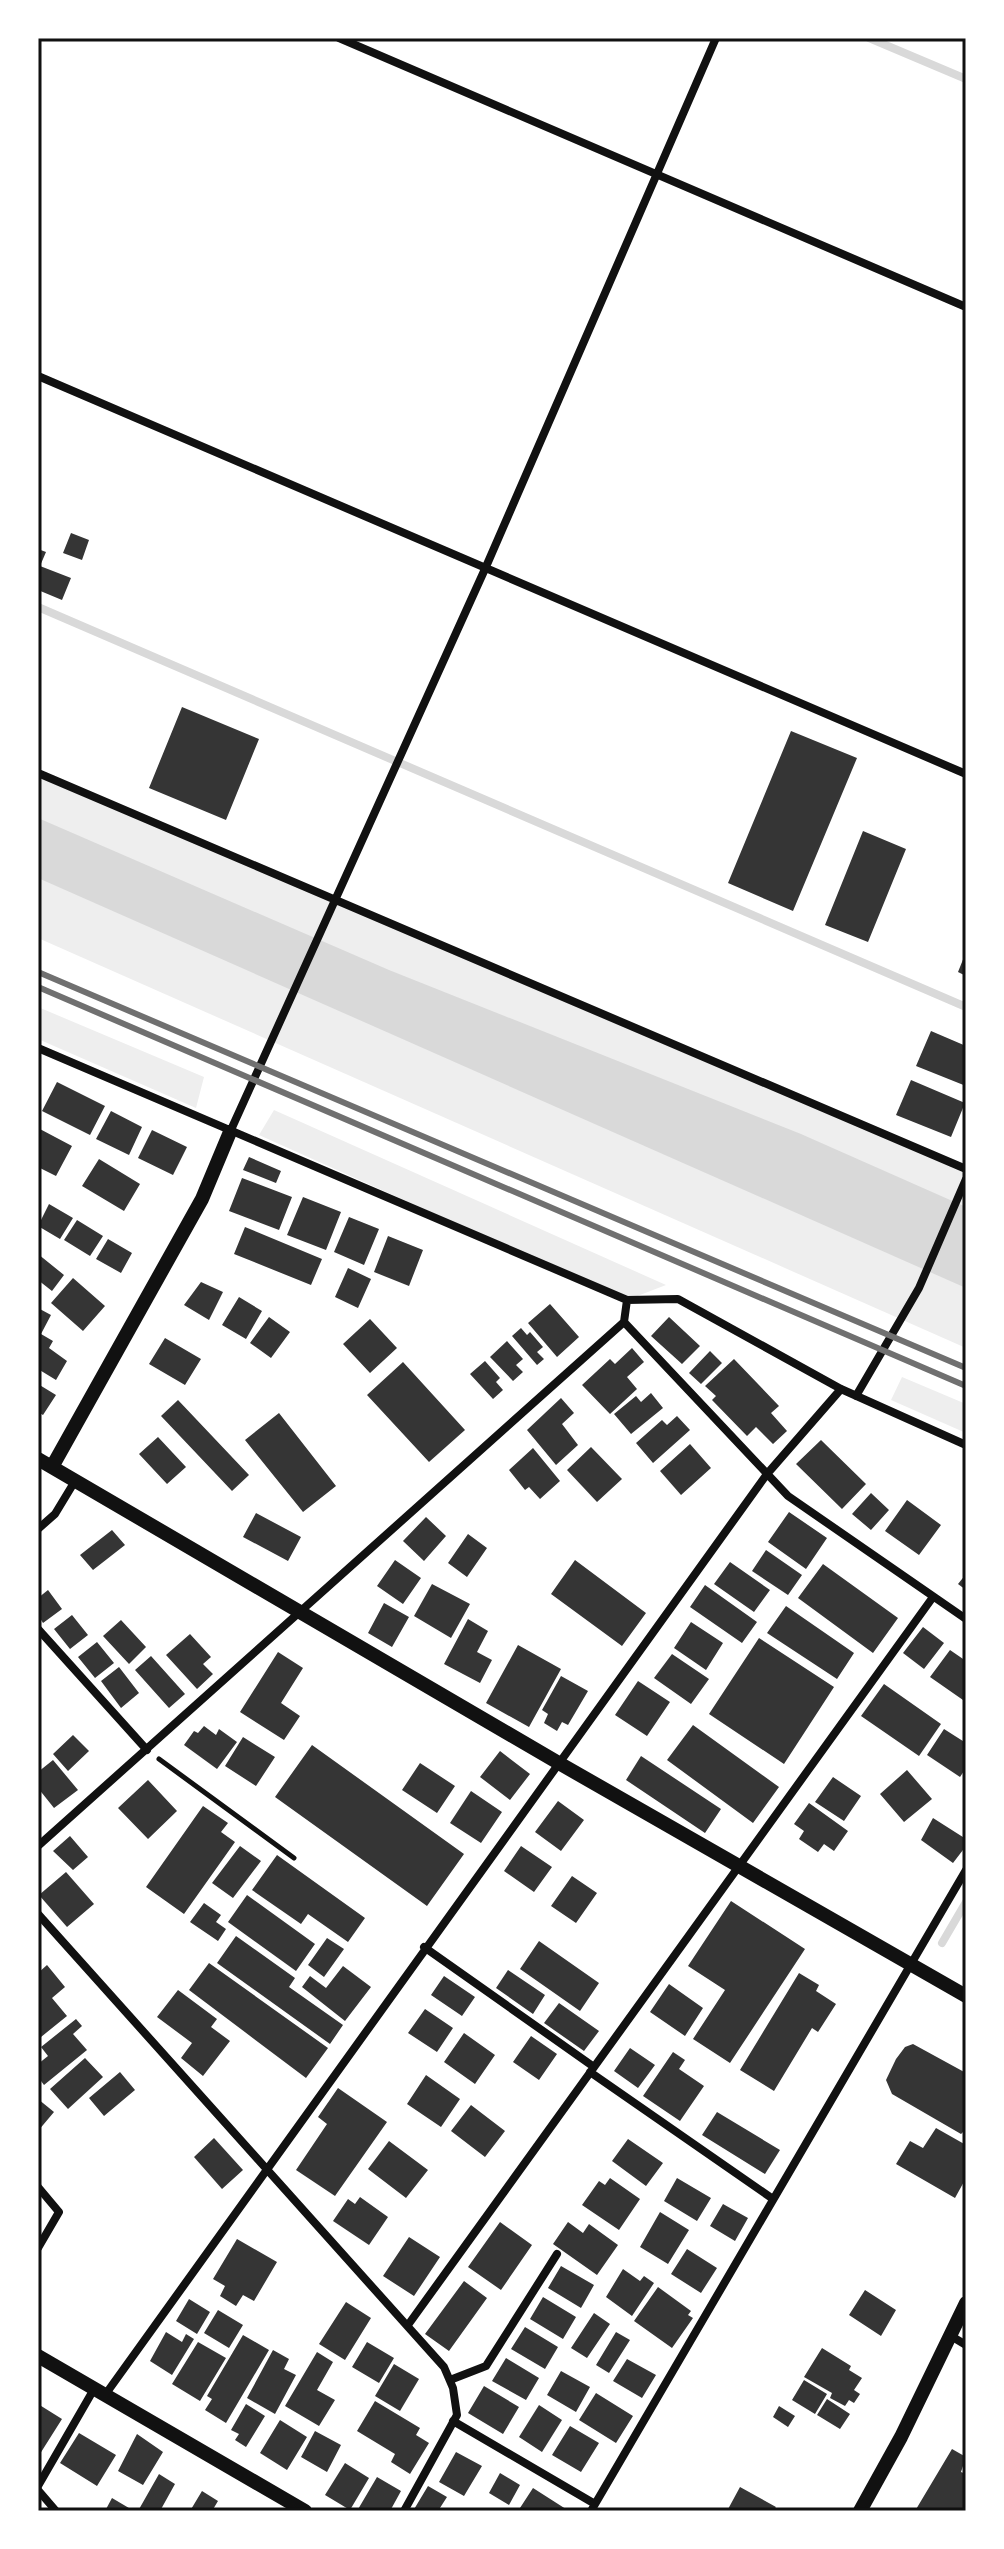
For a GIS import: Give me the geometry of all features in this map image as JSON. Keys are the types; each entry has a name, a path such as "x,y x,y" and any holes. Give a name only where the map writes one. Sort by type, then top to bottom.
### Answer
{"street":[{"path":"339,38 966,307"},
{"path":"52,1467 202,1199 327,911 485,569 716,38"},
{"path":"38,376 966,774"},
{"path":"38,773 966,1169"},
{"path":"38,1062 41,1050 627,1300 678,1299 841,1389 966,1445"},
{"path":"856,1396 919,1288 965,1181"},
{"path":"38,1846 304,1612 624,1322 627,1300"},
{"path":"624,1322 788,1496 966,1619"},
{"path":"56,2511 38,2488 100,2392 266,2168 767,1474 841,1389"},
{"path":"38,1459 738,1867 966,1996"},
{"path":"38,1529 55,1514 75,1481"},
{"path":"408,2325 933,1597"},
{"path":"38,1629 147,1750"},
{"path":"453,2421 593,2507 966,1870"},
{"path":"38,1914 444,2367 457,2415 404,2511"},
{"path":"424,1947 773,2199"},
{"path":"38,2187 59,2212 38,2248"},
{"path":"450,2380 486,2366 557,2254"},
{"path":"860,2511 966,2303"},
{"path":"951,2336 966,2345"},
{"path":"38,2356 281,2505 305,2511"}],"path":[{"path":"147,1750 294,1858"}],"shaded area":[{"path":"38,773 966,1169 966,1348 38,938"},
{"path":"38,818 389,970 801,1134 966,1207 966,1288 38,878"},
{"path":"38,1007 204,1077 196,1108 38,1039"},
{"path":"274,1110 666,1285 627,1300 259,1135"},
{"path":"902,1377 966,1404 966,1433 891,1400"}],"building":[{"path":"71,533 89,540 82,560 63,553"},
{"path":"38,549 46,552 40,566 71,578 62,600 38,590"},
{"path":"182,707 259,739 226,820 149,788"},
{"path":"791,731 857,758 793,911 728,883"},
{"path":"863,831 906,849 868,942 825,925"},
{"path":"966,952 966,976 958,972"},
{"path":"931,1031 966,1046 966,1086 916,1066"},
{"path":"911,1080 965,1103 951,1137 896,1115"},
{"path":"57,1082 105,1106 90,1135 42,1111"},
{"path":"111,1111 142,1127 129,1155 96,1139"},
{"path":"38,1128 72,1146 56,1176 38,1167"},
{"path":"152,1130 187,1147 173,1175 138,1158"},
{"path":"249,1157 281,1171 276,1183 243,1170"},
{"path":"99,1159 140,1184 124,1211 82,1186"},
{"path":"242,1178 292,1197 279,1230 229,1211"},
{"path":"303,1197 341,1212 326,1250 287,1235"},
{"path":"49,1204 73,1218 60,1239 38,1226"},
{"path":"349,1217 379,1229 364,1265 334,1252"},
{"path":"77,1220 103,1236 90,1256 64,1240"},
{"path":"245,1227 322,1259 311,1285 234,1254"},
{"path":"388,1236 423,1250 409,1286 374,1272"},
{"path":"108,1239 132,1253 121,1273 96,1259"},
{"path":"38,1254 64,1275 52,1291 38,1280"},
{"path":"348,1268 371,1279 358,1308 335,1297"},
{"path":"73,1278 105,1306 83,1331 51,1303"},
{"path":"201,1282 223,1292 209,1320 184,1305"},
{"path":"239,1297 262,1311 246,1339 222,1325"},
{"path":"550,1304 579,1337 557,1357 528,1323"},
{"path":"38,1308 51,1315 41,1334 53,1341 49,1348 67,1361 56,1380 38,1369"},
{"path":"269,1317 290,1332 271,1358 250,1343"},
{"path":"669,1317 700,1346 682,1364 651,1336"},
{"path":"370,1319 397,1348 370,1373 343,1344"},
{"path":"521,1328 527,1335 530,1332 543,1347 537,1352 544,1359 537,1365 512,1336"},
{"path":"165,1338 201,1359 185,1385 149,1364"},
{"path":"507,1341 523,1359 516,1365 523,1372 513,1381 490,1357"},
{"path":"632,1348 644,1362 627,1377 637,1389 610,1414 582,1385 610,1359 615,1364"},
{"path":"710,1351 722,1363 701,1384 689,1373"},
{"path":"734,1359 779,1406 771,1413 787,1431 773,1444 756,1427 747,1436 712,1400 716,1396 705,1386"},
{"path":"485,1361 500,1378 496,1382 503,1390 493,1399 470,1374"},
{"path":"403,1362 465,1430 429,1462 367,1395"},
{"path":"38,1384 56,1395 43,1415 38,1412"},
{"path":"651,1393 663,1408 631,1434 614,1414 636,1396 641,1402"},
{"path":"561,1398 574,1413 562,1424 578,1445 556,1465 527,1430"},
{"path":"178,1400 249,1475 232,1491 161,1416"},
{"path":"279,1413 336,1486 303,1512 245,1440"},
{"path":"677,1416 690,1430 653,1463 636,1443 662,1420 667,1425"},
{"path":"158,1437 186,1467 167,1484 139,1454"},
{"path":"821,1440 866,1484 842,1509 796,1464"},
{"path":"690,1444 711,1468 681,1495 660,1471"},
{"path":"591,1447 622,1479 597,1502 567,1470"},
{"path":"533,1448 560,1481 540,1499 529,1487 525,1490 509,1470"},
{"path":"871,1493 889,1510 871,1530 852,1514"},
{"path":"907,1500 941,1525 919,1555 885,1531"},
{"path":"789,1512 827,1538 806,1569 768,1542"},
{"path":"256,1513 301,1537 288,1561 243,1537"},
{"path":"426,1517 446,1536 424,1561 403,1541"},
{"path":"112,1530 125,1545 93,1570 80,1555"},
{"path":"468,1534 487,1548 467,1577 448,1563"},
{"path":"766,1550 802,1575 788,1595 752,1571"},
{"path":"395,1560 421,1578 403,1604 377,1586"},
{"path":"575,1560 646,1613 622,1646 551,1594"},
{"path":"730,1562 770,1590 754,1612 714,1584"},
{"path":"823,1564 898,1618 873,1653 798,1598"},
{"path":"966,1574 966,1590 958,1584"},
{"path":"432,1584 470,1604 451,1638 414,1616"},
{"path":"705,1585 757,1622 742,1643 690,1607"},
{"path":"48,1590 62,1609 43,1623 38,1615 38,1598"},
{"path":"384,1603 409,1617 392,1647 368,1633"},
{"path":"786,1606 854,1653 837,1679 767,1633"},
{"path":"72,1615 88,1635 70,1649 54,1629"},
{"path":"468,1619 488,1631 477,1652 492,1660 480,1683 444,1664"},
{"path":"121,1620 146,1647 129,1664 103,1636"},
{"path":"691,1622 723,1643 706,1670 674,1648"},
{"path":"923,1627 944,1643 924,1669 903,1653"},
{"path":"190,1634 211,1657 203,1664 213,1674 197,1689 166,1655"},
{"path":"759,1638 834,1687 784,1764 709,1714"},
{"path":"97,1642 114,1663 95,1678 78,1657"},
{"path":"518,1645 561,1669 529,1727 486,1703"},
{"path":"950,1650 966,1661 966,1695 963,1700 930,1677"},
{"path":"278,1652 303,1668 281,1703 300,1716 284,1740 240,1712"},
{"path":"672,1654 709,1679 691,1704 654,1678"},
{"path":"151,1656 185,1694 169,1708 135,1670"},
{"path":"119,1667 139,1693 121,1708 101,1681"},
{"path":"561,1676 588,1691 568,1725 562,1722 557,1731 544,1723 548,1714 542,1710"},
{"path":"638,1681 670,1702 647,1736 615,1715"},
{"path":"884,1684 941,1724 919,1756 861,1716"},
{"path":"693,1725 779,1787 753,1823 667,1760"},
{"path":"204,1726 216,1735 219,1729 237,1742 217,1769 184,1745 194,1731 198,1733"},
{"path":"944,1729 966,1743 966,1768 960,1777 927,1755"},
{"path":"73,1735 89,1751 68,1771 53,1754"},
{"path":"243,1737 275,1757 256,1786 225,1766"},
{"path":"312,1745 464,1854 427,1906 275,1797"},
{"path":"500,1751 530,1774 510,1800 480,1777"},
{"path":"641,1756 721,1809 705,1833 626,1780"},
{"path":"53,1760 78,1790 54,1808 38,1788 38,1772"},
{"path":"420,1763 455,1786 437,1813 402,1790"},
{"path":"907,1770 932,1799 904,1822 880,1794"},
{"path":"833,1777 861,1796 844,1821 815,1802"},
{"path":"148,1780 177,1811 148,1839 118,1808"},
{"path":"471,1791 502,1812 481,1843 450,1823"},
{"path":"558,1801 584,1820 561,1851 535,1832"},
{"path":"809,1803 848,1831 834,1851 824,1844 818,1852 799,1839 804,1831 794,1824"},
{"path":"203,1806 228,1823 221,1832 235,1842 184,1914 146,1887"},
{"path":"933,1818 966,1839 966,1846 953,1863 921,1840"},
{"path":"70,1836 88,1857 73,1870 53,1851"},
{"path":"240,1846 261,1861 233,1898 212,1883"},
{"path":"521,1846 552,1867 534,1892 504,1871"},
{"path":"277,1855 365,1918 348,1942 308,1914 301,1924 252,1890"},
{"path":"66,1872 94,1904 67,1927 39,1895"},
{"path":"572,1876 597,1893 576,1923 551,1906"},
{"path":"247,1895 315,1944 296,1971 228,1922"},
{"path":"731,1901 805,1949 730,2063 693,2039 725,1990 688,1966"},
{"path":"204,1903 221,1915 216,1922 226,1929 218,1941 190,1922"},
{"path":"236,1936 295,1978 289,1987 343,2025 330,2044 217,1963"},
{"path":"327,1938 344,1949 324,1977 308,1965"},
{"path":"539,1941 599,1983 580,2011 520,1969"},
{"path":"209,1963 328,2048 306,2078 189,1990"},
{"path":"47,1965 65,1987 52,1998 67,2016 41,2037 38,2034 38,1973"},
{"path":"343,1966 371,1987 345,2021 302,1987 310,1976 326,1988"},
{"path":"508,1970 545,1995 533,2014 496,1988"},
{"path":"799,1973 819,1985 816,1991 836,2004 818,2032 812,2028 774,2091 740,2070"},
{"path":"444,1976 475,1997 462,2016 431,1995"},
{"path":"669,1984 703,2008 685,2036 650,2012"},
{"path":"178,1990 217,2019 211,2027 230,2041 203,2076 181,2058 192,2043 157,2017"},
{"path":"559,2003 599,2031 584,2051 544,2023"},
{"path":"425,2009 453,2028 437,2052 408,2033"},
{"path":"76,2019 82,2026 73,2034 87,2050 44,2085 38,2077 38,2064 48,2056 41,2047"},
{"path":"464,2033 495,2055 475,2084 444,2062"},
{"path":"531,2036 557,2054 539,2080 513,2062"},
{"path":"913,2044 966,2073 966,2129 961,2134 892,2094 886,2080 905,2047"},
{"path":"630,2048 655,2065 638,2088 614,2071"},
{"path":"673,2052 685,2060 679,2069 704,2086 680,2121 643,2096"},
{"path":"85,2058 103,2077 68,2109 50,2089"},
{"path":"120,2072 135,2090 104,2116 89,2098"},
{"path":"426,2075 460,2099 441,2127 407,2104"},
{"path":"338,2088 387,2122 335,2196 296,2170 327,2124 318,2117"},
{"path":"38,2099 54,2112 38,2131"},
{"path":"471,2105 505,2131 485,2157 451,2131"},
{"path":"717,2112 780,2150 765,2174 702,2135"},
{"path":"936,2128 966,2145 966,2178 955,2198 896,2164 910,2141 923,2148"},
{"path":"214,2138 243,2170 222,2189 194,2157"},
{"path":"628,2139 663,2163 646,2186 612,2161"},
{"path":"389,2141 428,2170 406,2198 368,2169"},
{"path":"610,2178 640,2199 619,2230 582,2205 599,2181 605,2185"},
{"path":"677,2178 711,2198 697,2221 664,2201"},
{"path":"360,2197 388,2217 369,2245 333,2221 348,2199 355,2204"},
{"path":"723,2204 748,2218 735,2241 710,2226"},
{"path":"660,2212 689,2230 668,2264 640,2247"},
{"path":"500,2222 532,2245 501,2290 468,2267"},
{"path":"568,2222 583,2233 589,2224 618,2245 597,2275 553,2244"},
{"path":"409,2237 440,2257 414,2296 383,2276"},
{"path":"237,2239 277,2262 254,2301 243,2295 236,2306 220,2296 225,2286 213,2279"},
{"path":"687,2249 717,2268 701,2293 671,2274"},
{"path":"561,2266 594,2285 581,2308 548,2288"},
{"path":"623,2269 640,2281 644,2276 654,2283 632,2316 606,2297"},
{"path":"464,2281 487,2298 449,2351 425,2334"},
{"path":"658,2287 691,2311 688,2315 693,2318 672,2348 634,2321"},
{"path":"865,2290 896,2310 881,2336 849,2315"},
{"path":"543,2297 576,2317 563,2339 530,2319"},
{"path":"189,2299 210,2312 197,2334 176,2321"},
{"path":"346,2302 371,2318 345,2360 319,2344"},
{"path":"218,2310 243,2325 229,2348 204,2333"},
{"path":"594,2313 610,2324 587,2358 571,2348"},
{"path":"525,2327 558,2347 545,2369 511,2349"},
{"path":"166,2332 182,2342 186,2334 194,2339 172,2375 150,2361"},
{"path":"616,2332 630,2340 609,2373 596,2365"},
{"path":"243,2335 269,2350 226,2423 205,2410 212,2399 207,2396"},
{"path":"198,2342 226,2358 200,2401 172,2384"},
{"path":"367,2342 394,2358 379,2383 352,2367"},
{"path":"822,2348 851,2366 849,2370 862,2378 854,2390 860,2394 854,2403 849,2400 845,2406 830,2398 832,2393 804,2377"},
{"path":"273,2350 289,2359 284,2369 296,2375 275,2414 247,2398"},
{"path":"317,2352 333,2362 317,2390 335,2400 319,2426 285,2406"},
{"path":"506,2358 539,2378 526,2400 492,2381"},
{"path":"627,2359 656,2375 642,2398 613,2381"},
{"path":"394,2364 419,2379 400,2411 375,2396"},
{"path":"561,2371 590,2387 576,2412 547,2395"},
{"path":"804,2380 827,2394 815,2414 792,2400"},
{"path":"484,2386 519,2407 503,2434 468,2413"},
{"path":"596,2393 633,2416 616,2443 579,2420"},
{"path":"827,2399 850,2414 840,2429 817,2415"},
{"path":"375,2401 420,2428 416,2435 429,2443 410,2474 391,2462 395,2454 357,2431"},
{"path":"38,2404 62,2419 38,2457"},
{"path":"246,2404 265,2416 246,2447 235,2440 239,2434 231,2430"},
{"path":"539,2405 562,2420 542,2452 519,2437"},
{"path":"779,2406 795,2416 788,2427 773,2417"},
{"path":"280,2420 307,2437 287,2470 260,2453"},
{"path":"570,2426 599,2443 581,2472 552,2455"},
{"path":"315,2431 341,2445 327,2472 301,2457"},
{"path":"79,2433 116,2455 97,2486 60,2463"},
{"path":"137,2434 163,2452 143,2485 118,2471"},
{"path":"952,2449 966,2457 961,2472 966,2474 966,2511 915,2511"},
{"path":"456,2452 482,2466 464,2496 439,2482"},
{"path":"345,2463 369,2478 350,2510 325,2495"},
{"path":"500,2473 520,2485 509,2505 489,2493"},
{"path":"159,2474 175,2484 160,2511 138,2511"},
{"path":"377,2477 401,2491 390,2511 357,2511"},
{"path":"428,2486 447,2497 438,2511 413,2511"},
{"path":"740,2487 776,2507 773,2511 727,2511"},
{"path":"533,2488 569,2511 518,2511"},
{"path":"202,2491 218,2501 212,2511 190,2511"},
{"path":"112,2498 134,2511 105,2511"}],"waterway":[{"path":"869,38 966,79"},
{"path":"38,607 966,1007"},
{"path":"942,1943 966,1902"}],"railway":[{"path":"38,972 966,1368"},
{"path":"38,987 966,1386"}]}
